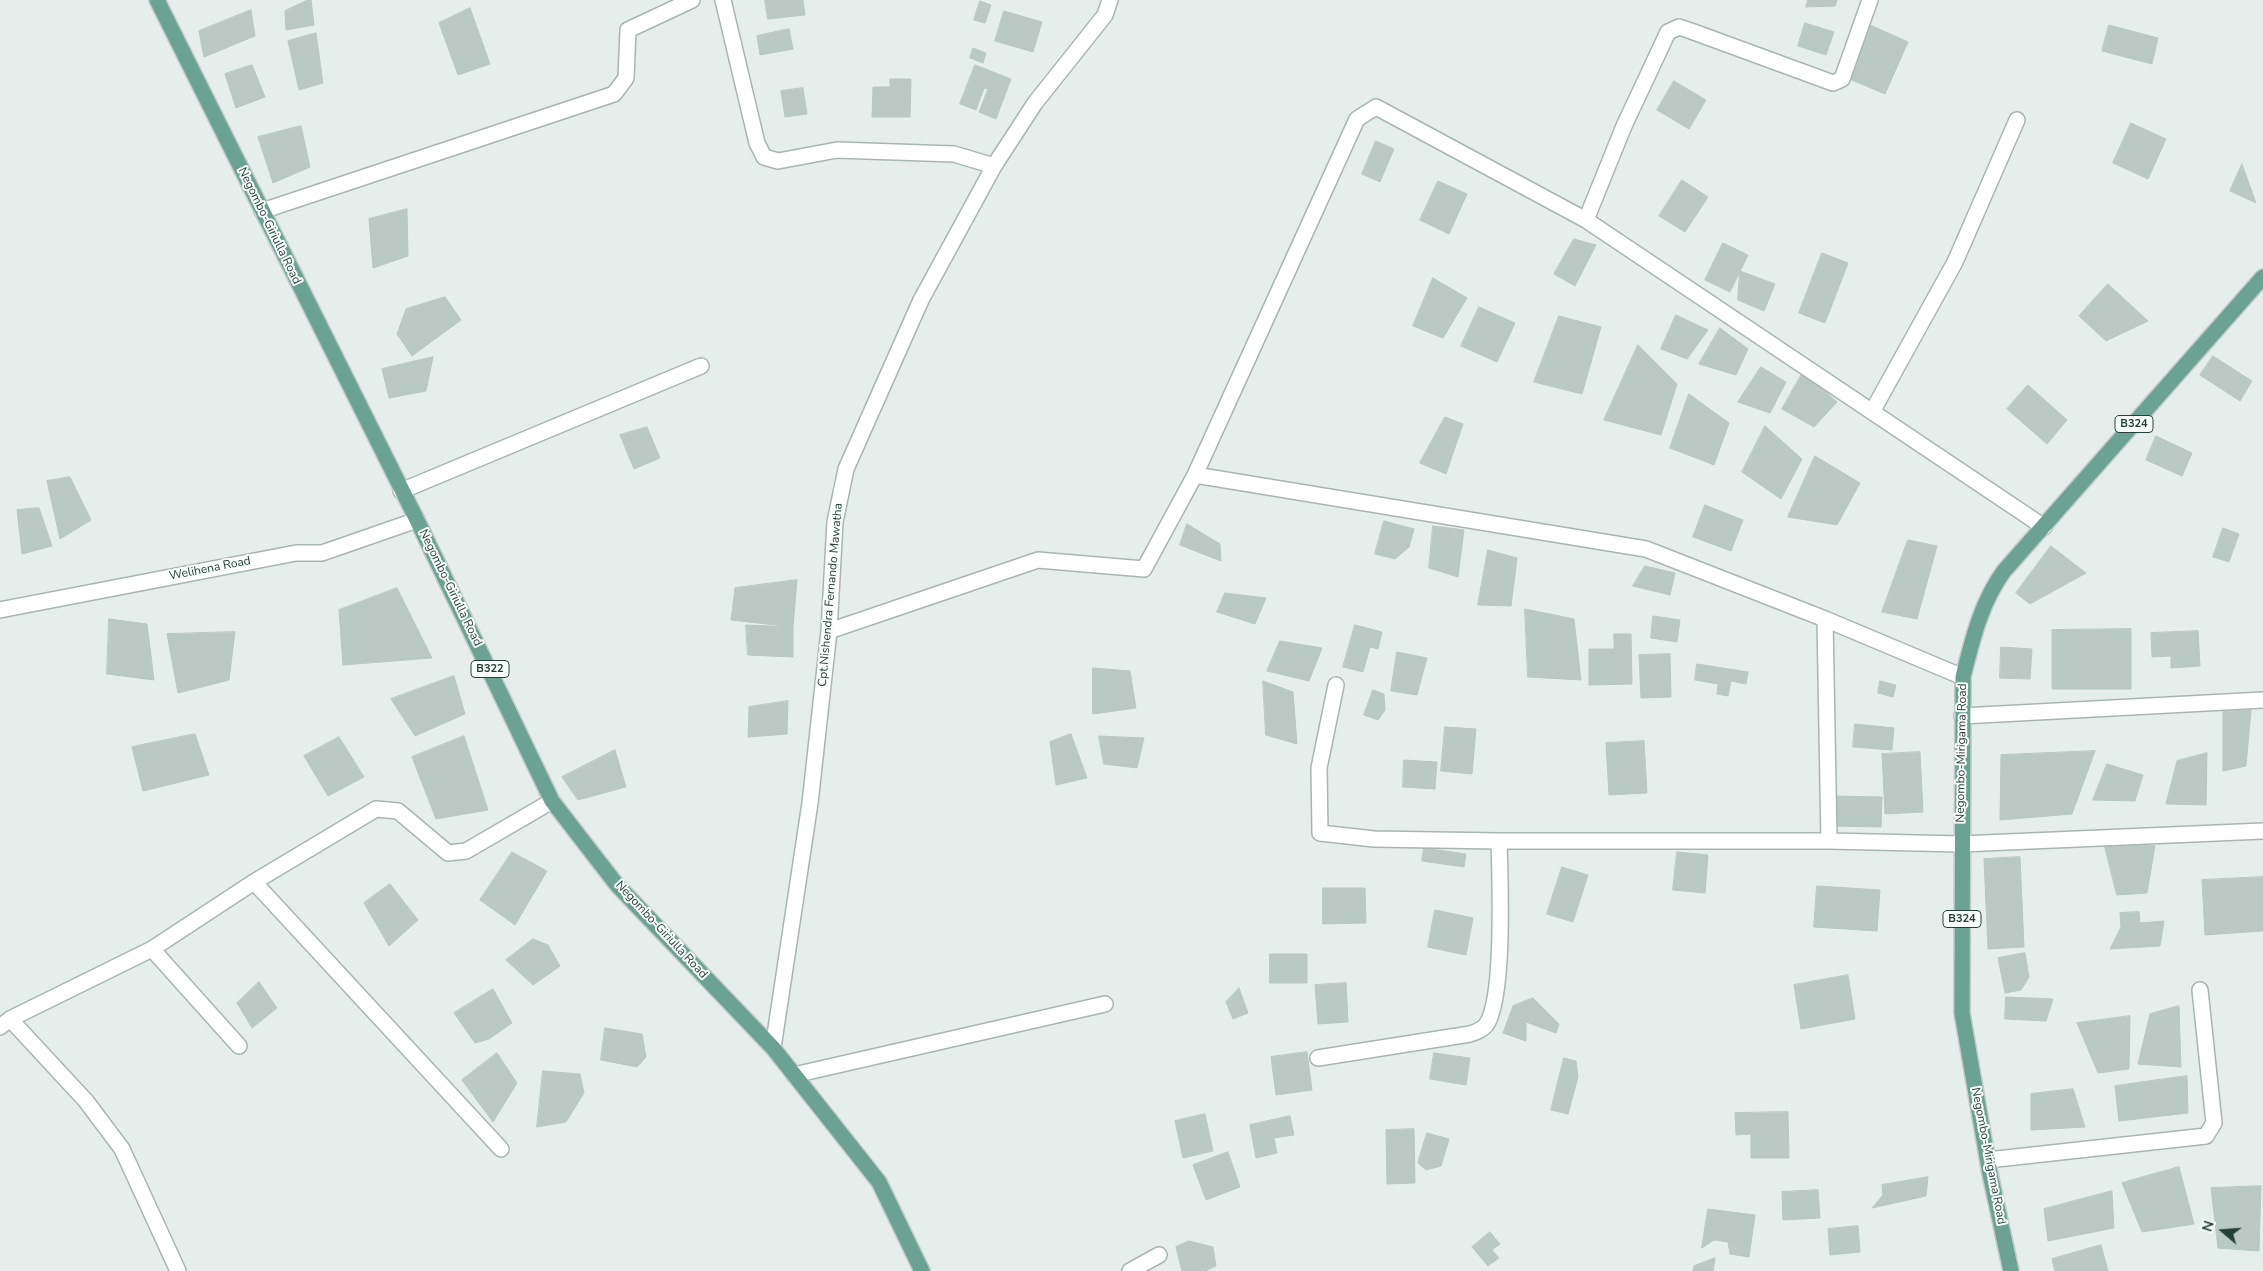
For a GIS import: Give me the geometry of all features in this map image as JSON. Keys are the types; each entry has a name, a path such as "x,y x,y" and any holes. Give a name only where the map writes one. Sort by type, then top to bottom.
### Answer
{"main road":[{"name":"Negombo-Giriulla Road","path":"157,0 417,520 552,801 617,885 773,1048 879,1182 922,1271"},
{"name":"Negombo-Mirigama Road","path":"2011,1271 1988,1160 1962,1013 1961,844 1963,677 1981,612 1998,579 2262,280"}],"street":[{"path":"262,211 614,94 626,78 628,30 692,0"},
{"path":"723,0 757,143 764,157 778,161 837,150 954,154 994,166"},
{"name":"Cpt.Nishendra Fernando Mawatha","path":"773,1048 810,803 828,631 835,522 846,469 921,300 994,166 1035,104 1104,15 1110,0"},
{"path":"1586,220 1624,126 1668,32 1679,28 1690,31 1833,83 1842,79 1870,0"},
{"path":"828,631 1038,560 1144,569 1194,475 1357,118 1376,107 1586,220 2044,527"},
{"path":"1872,412 1955,262 2017,120"},
{"path":"401,490 701,366"},
{"path":"1194,475 1646,549 1825,618 1963,677"},
{"name":"Welihena Road","path":"0,610 296,553 322,553 417,520"},
{"path":"1825,618 1829,841"},
{"path":"1336,686 1319,768 1320,833 1374,839 1829,841 1961,844 2263,831"},
{"path":"1962,716 2263,700"},
{"path":"178,1271 122,1148 86,1101 5,1023 152,949 254,882 376,809 398,811 448,853 466,851 552,801"},
{"path":"1318,1058 1470,1034 1486,1026 1494,1008 1500,937 1499,841"},
{"path":"254,882 501,1149"},
{"path":"152,949 239,1046"},
{"path":"1988,1160 2206,1136 2214,1123 2200,990"},
{"path":"794,1075 1105,1004"},
{"path":"1130,1271 1159,1255"}],"building":[{"path":"311,0 314,25 286,30 285,11"},
{"path":"765,0 803,0 805,15 768,19"},
{"path":"1808,0 1837,0 1835,6 1806,7"},
{"path":"980,1 991,5 985,23 974,20"},
{"path":"470,8 490,64 458,75 439,23"},
{"path":"251,10 255,36 204,57 199,31"},
{"path":"1004,11 1042,22 1033,52 995,41"},
{"path":"1805,23 1834,32 1826,55 1798,46"},
{"path":"1868,24 1908,42 1885,94 1845,77"},
{"path":"2109,25 2158,38 2152,64 2102,51"},
{"path":"789,29 793,49 760,55 757,36"},
{"path":"316,33 323,83 299,90 288,41"},
{"path":"973,48 986,53 983,63 970,58"},
{"path":"252,65 265,97 236,108 225,74"},
{"path":"975,65 1011,79 996,119 979,112 988,89 984,88 976,110 960,104"},
{"path":"890,79 911,79 910,117 872,117 873,87 890,87"},
{"path":"1674,81 1706,100 1689,129 1657,110"},
{"path":"803,88 807,114 785,117 781,91"},
{"path":"2131,123 2166,139 2148,179 2113,163"},
{"path":"301,126 310,167 273,183 258,137"},
{"path":"1376,141 1394,149 1380,182 1362,174"},
{"path":"2242,164 2256,203 2230,191"},
{"path":"1682,180 1708,197 1685,232 1659,216"},
{"path":"1438,181 1467,194 1449,234 1420,220"},
{"path":"407,209 408,256 373,268 369,219"},
{"path":"1574,239 1596,245 1575,286 1554,274"},
{"path":"1723,243 1748,255 1730,292 1705,280"},
{"path":"1822,253 1848,263 1825,323 1799,313"},
{"path":"1740,271 1775,284 1764,311 1738,300"},
{"path":"1433,278 1467,298 1443,338 1413,326"},
{"path":"2108,284 2148,321 2106,341 2079,316"},
{"path":"445,297 461,320 412,356 397,334 406,309"},
{"path":"1479,307 1515,323 1497,362 1461,346"},
{"path":"1676,315 1708,330 1687,359 1661,349"},
{"path":"1559,316 1601,327 1582,394 1534,382"},
{"path":"1720,328 1748,349 1736,375 1699,364"},
{"path":"1638,345 1677,384 1661,435 1604,420"},
{"path":"2213,356 2252,381 2240,401 2200,375"},
{"path":"433,357 426,391 389,398 382,369"},
{"path":"1761,367 1786,382 1770,413 1738,402"},
{"path":"1803,372 1837,402 1814,427 1782,409"},
{"path":"2028,385 2067,420 2047,444 2007,409"},
{"path":"1689,394 1729,423 1714,465 1670,448"},
{"path":"1445,417 1463,424 1446,474 1420,463"},
{"path":"1765,426 1802,459 1781,499 1742,472"},
{"path":"647,427 660,458 634,469 620,435"},
{"path":"2156,436 2192,453 2182,476 2146,460"},
{"path":"1815,456 1860,483 1837,525 1788,517"},
{"path":"70,477 91,520 60,539 47,481"},
{"path":"1705,505 1743,520 1731,551 1693,537"},
{"path":"39,508 52,546 22,554 17,510"},
{"path":"1384,521 1414,529 1409,547 1395,559 1375,554"},
{"path":"1187,524 1220,544 1221,561 1180,545"},
{"path":"1433,526 1464,530 1458,577 1429,568"},
{"path":"2223,528 2239,534 2229,562 2213,557"},
{"path":"1908,540 1937,546 1917,619 1882,612"},
{"path":"2051,546 2086,573 2030,604 2016,593"},
{"path":"1488,550 1517,558 1511,606 1478,605"},
{"path":"1645,566 1675,573 1670,595 1633,586"},
{"path":"797,580 793,627 731,620 735,588"},
{"path":"397,588 432,658 343,665 339,610"},
{"path":"1225,593 1266,598 1255,624 1217,612"},
{"path":"1525,609 1574,619 1581,680 1528,677"},
{"path":"1653,616 1680,620 1677,642 1651,638"},
{"path":"109,619 147,624 154,680 107,674"},
{"path":"746,625 793,627 793,657 748,655"},
{"path":"1355,625 1382,632 1378,649 1370,647 1363,672 1343,667"},
{"path":"2131,629 2131,689 2052,689 2052,630"},
{"path":"2198,631 2200,666 2171,668 2171,656 2152,657 2151,633"},
{"path":"235,632 229,680 178,693 167,634"},
{"path":"1614,634 1631,634 1632,684 1589,685 1589,649 1614,649"},
{"path":"1280,641 1322,648 1309,681 1267,671"},
{"path":"2001,647 2032,649 2030,679 2000,678"},
{"path":"1397,652 1427,658 1417,695 1391,691"},
{"path":"1670,654 1671,697 1641,698 1639,655"},
{"path":"1697,664 1748,672 1746,684 1731,681 1728,696 1717,694 1718,684 1695,680"},
{"path":"1093,668 1130,671 1136,708 1093,714"},
{"path":"454,676 465,714 415,736 391,699"},
{"path":"1263,681 1293,692 1297,744 1266,735"},
{"path":"1880,681 1896,685 1893,697 1878,693"},
{"path":"1373,690 1384,694 1385,710 1378,720 1364,715"},
{"path":"788,701 787,734 748,737 749,707"},
{"path":"2251,710 2246,766 2223,771 2223,712"},
{"path":"1855,724 1894,728 1892,750 1853,747"},
{"path":"1445,727 1476,729 1472,774 1441,771"},
{"path":"195,734 209,775 143,791 132,747"},
{"path":"1071,734 1087,778 1056,785 1050,742"},
{"path":"464,736 488,810 436,819 412,757"},
{"path":"1099,736 1144,738 1137,768 1104,764"},
{"path":"339,737 364,777 328,796 304,756"},
{"path":"1644,741 1647,793 1609,795 1606,743"},
{"path":"615,750 626,787 578,800 562,777"},
{"path":"2095,751 2072,814 2000,820 2001,755"},
{"path":"1920,752 1923,812 1885,814 1882,754"},
{"path":"2207,753 2206,805 2166,804 2177,761"},
{"path":"1404,760 1437,762 1435,789 1403,787"},
{"path":"2107,764 2143,775 2135,801 2093,800"},
{"path":"1833,796 1882,797 1881,827 1833,826"},
{"path":"2103,839 2155,846 2147,893 2117,895"},
{"path":"1424,848 1466,854 1464,867 1422,861"},
{"path":"512,852 547,871 515,925 480,900"},
{"path":"1677,852 1708,855 1705,893 1673,890"},
{"path":"2020,857 2024,947 1988,949 1984,859"},
{"path":"1562,867 1588,875 1573,922 1547,914"},
{"path":"2263,877 2263,931 2205,935 2202,880"},
{"path":"390,884 418,920 389,946 364,903"},
{"path":"1817,886 1880,890 1877,931 1814,927"},
{"path":"1323,888 1365,888 1366,923 1323,924"},
{"path":"1435,910 1473,918 1466,955 1428,947"},
{"path":"2139,912 2140,923 2164,921 2160,946 2110,949 2121,927 2120,913"},
{"path":"533,939 548,945 560,966 533,985 506,960"},
{"path":"2025,953 2029,977 2021,990 2005,993 1998,958"},
{"path":"1270,954 1307,954 1307,983 1270,983"},
{"path":"1848,975 1855,1019 1801,1029 1794,985"},
{"path":"259,982 277,1008 252,1028 237,1003"},
{"path":"1346,983 1348,1022 1318,1024 1315,985"},
{"path":"1239,988 1248,1013 1233,1019 1226,1002"},
{"path":"493,989 512,1023 489,1039 475,1043 454,1013"},
{"path":"2006,997 2053,999 2046,1021 2005,1019"},
{"path":"1533,998 1559,1024 1556,1033 1526,1022 1526,1041 1503,1033 1513,1006"},
{"path":"2179,1006 2181,1067 2138,1064 2150,1014"},
{"path":"2130,1016 2129,1069 2098,1073 2077,1023"},
{"path":"605,1028 642,1034 646,1057 637,1067 601,1060"},
{"path":"1307,1052 1312,1090 1276,1095 1271,1057"},
{"path":"497,1053 517,1083 493,1122 462,1080"},
{"path":"1434,1053 1470,1058 1466,1085 1430,1079"},
{"path":"1564,1058 1576,1061 1578,1077 1568,1114 1551,1110"},
{"path":"543,1071 580,1074 584,1093 566,1122 537,1127"},
{"path":"2187,1076 2188,1113 2119,1121 2115,1086"},
{"path":"2073,1089 2085,1127 2031,1130 2031,1094"},
{"path":"1788,1112 1789,1158 1751,1158 1751,1134 1736,1135 1735,1113"},
{"path":"1205,1114 1213,1151 1183,1158 1175,1121"},
{"path":"1290,1116 1294,1135 1274,1138 1277,1153 1256,1158 1250,1125"},
{"path":"1414,1129 1415,1183 1387,1184 1386,1130"},
{"path":"1427,1133 1449,1139 1441,1166 1426,1170 1418,1163"},
{"path":"1228,1152 1240,1187 1206,1200 1193,1165"},
{"path":"2179,1167 2194,1224 2142,1232 2122,1183"},
{"path":"1928,1177 1926,1196 1872,1208 1883,1195 1882,1185"},
{"path":"2261,1186 2259,1251 2218,1248 2211,1188"},
{"path":"1818,1190 1820,1218 1783,1220 1782,1192"},
{"path":"2112,1191 2114,1228 2048,1241 2044,1209"},
{"path":"1708,1209 1755,1215 1749,1257 1730,1254 1728,1242 1714,1240 1702,1248"},
{"path":"1858,1226 1860,1252 1830,1255 1828,1229"},
{"path":"1490,1232 1500,1244 1492,1250 1499,1258 1488,1266 1472,1247"},
{"path":"1189,1241 1213,1247 1216,1266 1205,1271 1182,1271 1176,1247"},
{"path":"2101,1245 2108,1271 2055,1271 2052,1259"},
{"path":"1715,1258 1713,1271 1693,1271 1694,1266"}]}
